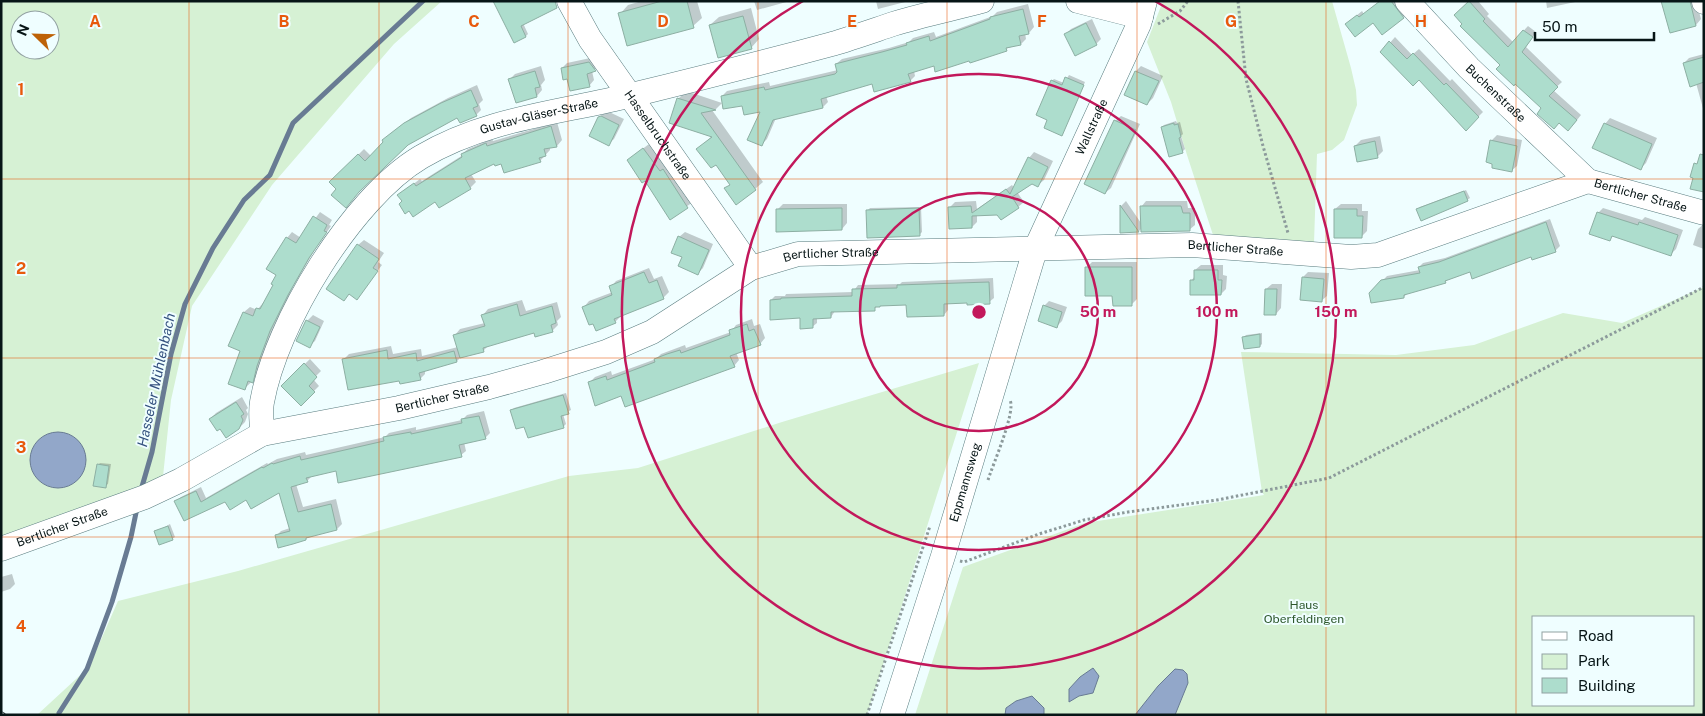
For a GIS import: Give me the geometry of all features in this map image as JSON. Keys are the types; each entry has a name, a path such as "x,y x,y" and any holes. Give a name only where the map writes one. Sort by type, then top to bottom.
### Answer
{"street":[{"name":"Hasselbruchstraße","path":"568,1 590,40 751,268"},
{"name":"Gustav-Gläser-Straße","path":"262,434 261,405 267,380 281,340 300,300 344,232 394,177 420,158 458,138 505,122 630,96 834,43 895,24 982,1"},
{"path":"1078,1 1142,14"},
{"name":"Buchenstraße","path":"1408,2 1469,68 1588,181"},
{"name":"Wallstraße","path":"1035,250 1142,14"},
{"name":"Bertlicher Straße","path":"1,549 145,497 199,470 262,434 399,408 480,389 606,352 652,332 751,268 798,254 1192,245 1351,257 1378,256 1588,181 1704,212"},
{"name":"Eppmannsweg","path":"892,715 1035,250"}],"path":[{"path":"1142,14 1152,27 1180,11 1188,1"},
{"path":"1238,1 1246,80 1285,226 1292,242 1291,253"},
{"path":"942,556 964,562 1039,534 1084,520 1217,500 1329,478 1704,287"}],"green space":[{"path":"1,1 442,1 394,44 272,185 192,306 171,400 162,486 1,545"},
{"path":"1163,1 1332,1 1351,68 1357,105 1344,140 1332,150 1317,154 1314,243 1213,235 1171,102 1147,42"},
{"name":"Haus Oberfeldingen","path":"1704,287 1704,715 915,715 963,567 1085,523 1264,495 1241,352 1396,355 1474,345 1563,313 1622,323"},
{"path":"979,363 867,715 37,715 89,667 118,601 238,571 569,476 638,468 782,422"}],"water":[{"path":"58,432 69,434 78,440 84,449 86,460 84,471 78,480 69,486 58,488 47,486 38,480 32,471 30,460 32,449 38,440 47,434"},
{"path":"1093,668 1099,676 1093,693 1079,696 1069,702 1069,689 1080,677"},
{"path":"1175,669 1183,670 1187,674 1188,683 1175,715 1135,715 1158,686"},
{"path":"1032,696 1044,708 1044,715 1005,715 1006,708 1016,701"}],"building":[{"path":"493,1 555,1 557,8 521,26 526,37 514,43"},
{"path":"662,1 687,1 694,28 627,46 618,13"},
{"path":"1380,1 1391,1 1404,18 1382,35 1373,23 1355,37 1345,24 1357,15 1359,17"},
{"path":"1469,1 1485,19 1483,21 1508,47 1523,30 1533,37 1522,52 1558,87 1549,96 1577,120 1568,131 1559,123 1554,129 1537,114 1541,108 1496,69 1500,65 1460,26 1462,24 1454,15"},
{"path":"1661,1 1690,1 1696,26 1670,33"},
{"path":"1023,9 1029,34 1019,36 1021,45 1006,48 1007,51 970,63 969,61 935,72 934,66 908,74 911,82 874,92 872,84 821,99 823,108 773,120 762,146 747,140 760,112 744,115 742,106 723,109 721,96 764,87 765,90 835,74 837,72 835,64 907,45 906,43 929,36 930,41 990,19 990,17"},
{"path":"743,16 752,49 718,58 709,25"},
{"path":"1086,23 1097,45 1075,56 1064,34"},
{"path":"1389,41 1407,59 1413,53 1479,117 1466,131 1419,80 1413,86 1380,52"},
{"path":"1704,57 1704,82 1690,87 1683,63"},
{"path":"589,62 596,71 587,74 590,87 570,91 567,79 563,80 561,68"},
{"path":"535,71 540,87 535,88 537,97 516,103 508,79"},
{"path":"1135,71 1159,81 1147,105 1124,95"},
{"path":"1065,77 1084,85 1062,136 1044,128 1047,120 1036,115 1051,80 1062,85"},
{"path":"471,90 478,106 473,108 477,116 460,123 457,118 408,145 359,192 346,208 331,195 336,189 329,182 358,154 365,161 383,142 382,140 404,123 441,103"},
{"path":"677,98 716,110 701,113 756,190 736,205 724,188 730,185 716,165 711,168 696,149 712,137 669,123"},
{"path":"601,116 619,125 609,146 589,136 598,117"},
{"path":"1114,120 1136,130 1105,194 1084,184"},
{"path":"1174,123 1174,125 1178,124 1183,153 1169,157 1161,127"},
{"path":"1604,123 1652,144 1641,170 1592,148"},
{"path":"551,126 557,147 544,149 546,156 539,158 541,162 504,173 501,164 495,166 494,164 465,178 471,189 439,208 435,202 413,217 409,211 405,214 399,204 402,201 397,195 414,183 416,186 462,157 461,154 486,143 487,146"},
{"path":"1490,140 1517,146 1512,172 1492,168 1492,164 1486,162"},
{"path":"1375,141 1378,158 1357,162 1354,146"},
{"path":"643,148 660,171 663,169 688,208 670,220 645,181 642,183 627,160"},
{"path":"1700,154 1704,155 1704,192 1690,189 1693,178 1690,177 1694,163 1697,164"},
{"path":"1028,157 1048,167 1038,187 1032,184 1012,197 1019,208 1001,220 997,215 972,216 972,228 949,229 948,207 971,206 972,213 1006,189 1010,194"},
{"path":"1464,191 1468,201 1421,221 1416,209"},
{"path":"1120,205 1139,232 1120,233"},
{"path":"1140,206 1181,206 1183,213 1190,213 1190,231 1141,232"},
{"path":"842,208 842,230 776,232 776,209"},
{"path":"919,208 920,236 867,238 866,210"},
{"path":"1334,209 1357,209 1357,216 1363,216 1362,238 1334,238"},
{"path":"1597,212 1638,225 1639,222 1678,235 1671,256 1612,236 1610,241 1589,234"},
{"path":"313,216 327,225 324,231 327,232 309,258 270,331 253,383 248,381 245,390 228,384 240,351 228,346 243,312 253,316 256,308 260,309 273,285 271,284 276,275 266,269 286,237 296,243"},
{"path":"1546,222 1556,252 1532,260 1531,257 1472,279 1470,272 1445,281 1446,283 1404,295 1404,298 1371,303 1369,293 1381,280 1420,273 1418,267 1439,262"},
{"path":"678,236 709,250 698,275 678,266 682,257 671,253"},
{"path":"357,244 379,259 373,268 378,271 357,300 349,294 344,301 326,289"},
{"path":"1085,267 1132,267 1132,306 1113,306 1112,296 1085,296"},
{"path":"1194,270 1218,270 1218,280 1222,280 1221,295 1190,295 1190,280 1194,280"},
{"path":"644,272 649,283 657,280 664,299 614,319 616,323 596,331 593,324 589,325 582,307 612,295 609,286"},
{"path":"1302,277 1324,279 1322,302 1300,300"},
{"path":"989,282 990,304 944,304 944,316 907,317 906,305 880,306 875,307 875,311 831,312 831,318 813,319 813,328 800,329 800,318 770,320 770,300 781,298 852,296 852,289 897,288 897,285"},
{"path":"1265,289 1277,289 1276,315 1264,315"},
{"path":"517,304 520,316 552,306 556,323 551,325 553,332 535,337 534,333 483,348 484,352 460,358 453,335 485,326 481,315"},
{"path":"1043,305 1062,312 1057,328 1038,321"},
{"path":"306,320 320,327 310,348 296,341"},
{"path":"747,324 749,331 754,329 761,345 730,356 735,367 625,407 621,396 595,406 588,382 606,376 607,380 655,362 654,359 667,354 680,350 681,353 706,344 730,335 729,330"},
{"path":"1260,334 1260,347 1244,349 1242,337"},
{"path":"387,350 388,359 416,353 417,361 454,351 457,362 419,373 421,380 400,384 399,381 348,390 342,359"},
{"path":"304,363 317,377 309,386 315,392 301,406 281,386"},
{"path":"563,395 569,414 561,416 564,428 528,438 524,427 516,429 510,410"},
{"path":"236,402 244,414 241,416 243,420 239,429 226,438 220,429 217,431 209,419"},
{"path":"479,416 486,439 459,445 462,457 338,483 336,471 306,478 308,482 291,487 298,512 331,504 337,530 306,538 306,540 293,544 278,548 275,535 290,531 279,493 251,509 246,500 230,510 225,502 184,521 174,501 196,491 201,502 272,463 300,456 301,460 384,441 383,437 411,432 411,434 462,423 461,419"},
{"path":"97,464 109,466 106,488 93,486"},
{"path":"168,526 173,540 159,545 154,531"}],"waterway":[{"name":"Hasseler Mühlenbach","path":"141,490 152,452 171,354 185,304 213,248 244,200 270,175 293,123 423,1"},
{"name":"Hasseler Mühlenbach","path":"59,713 87,669 112,602 131,537 137,508"}]}
